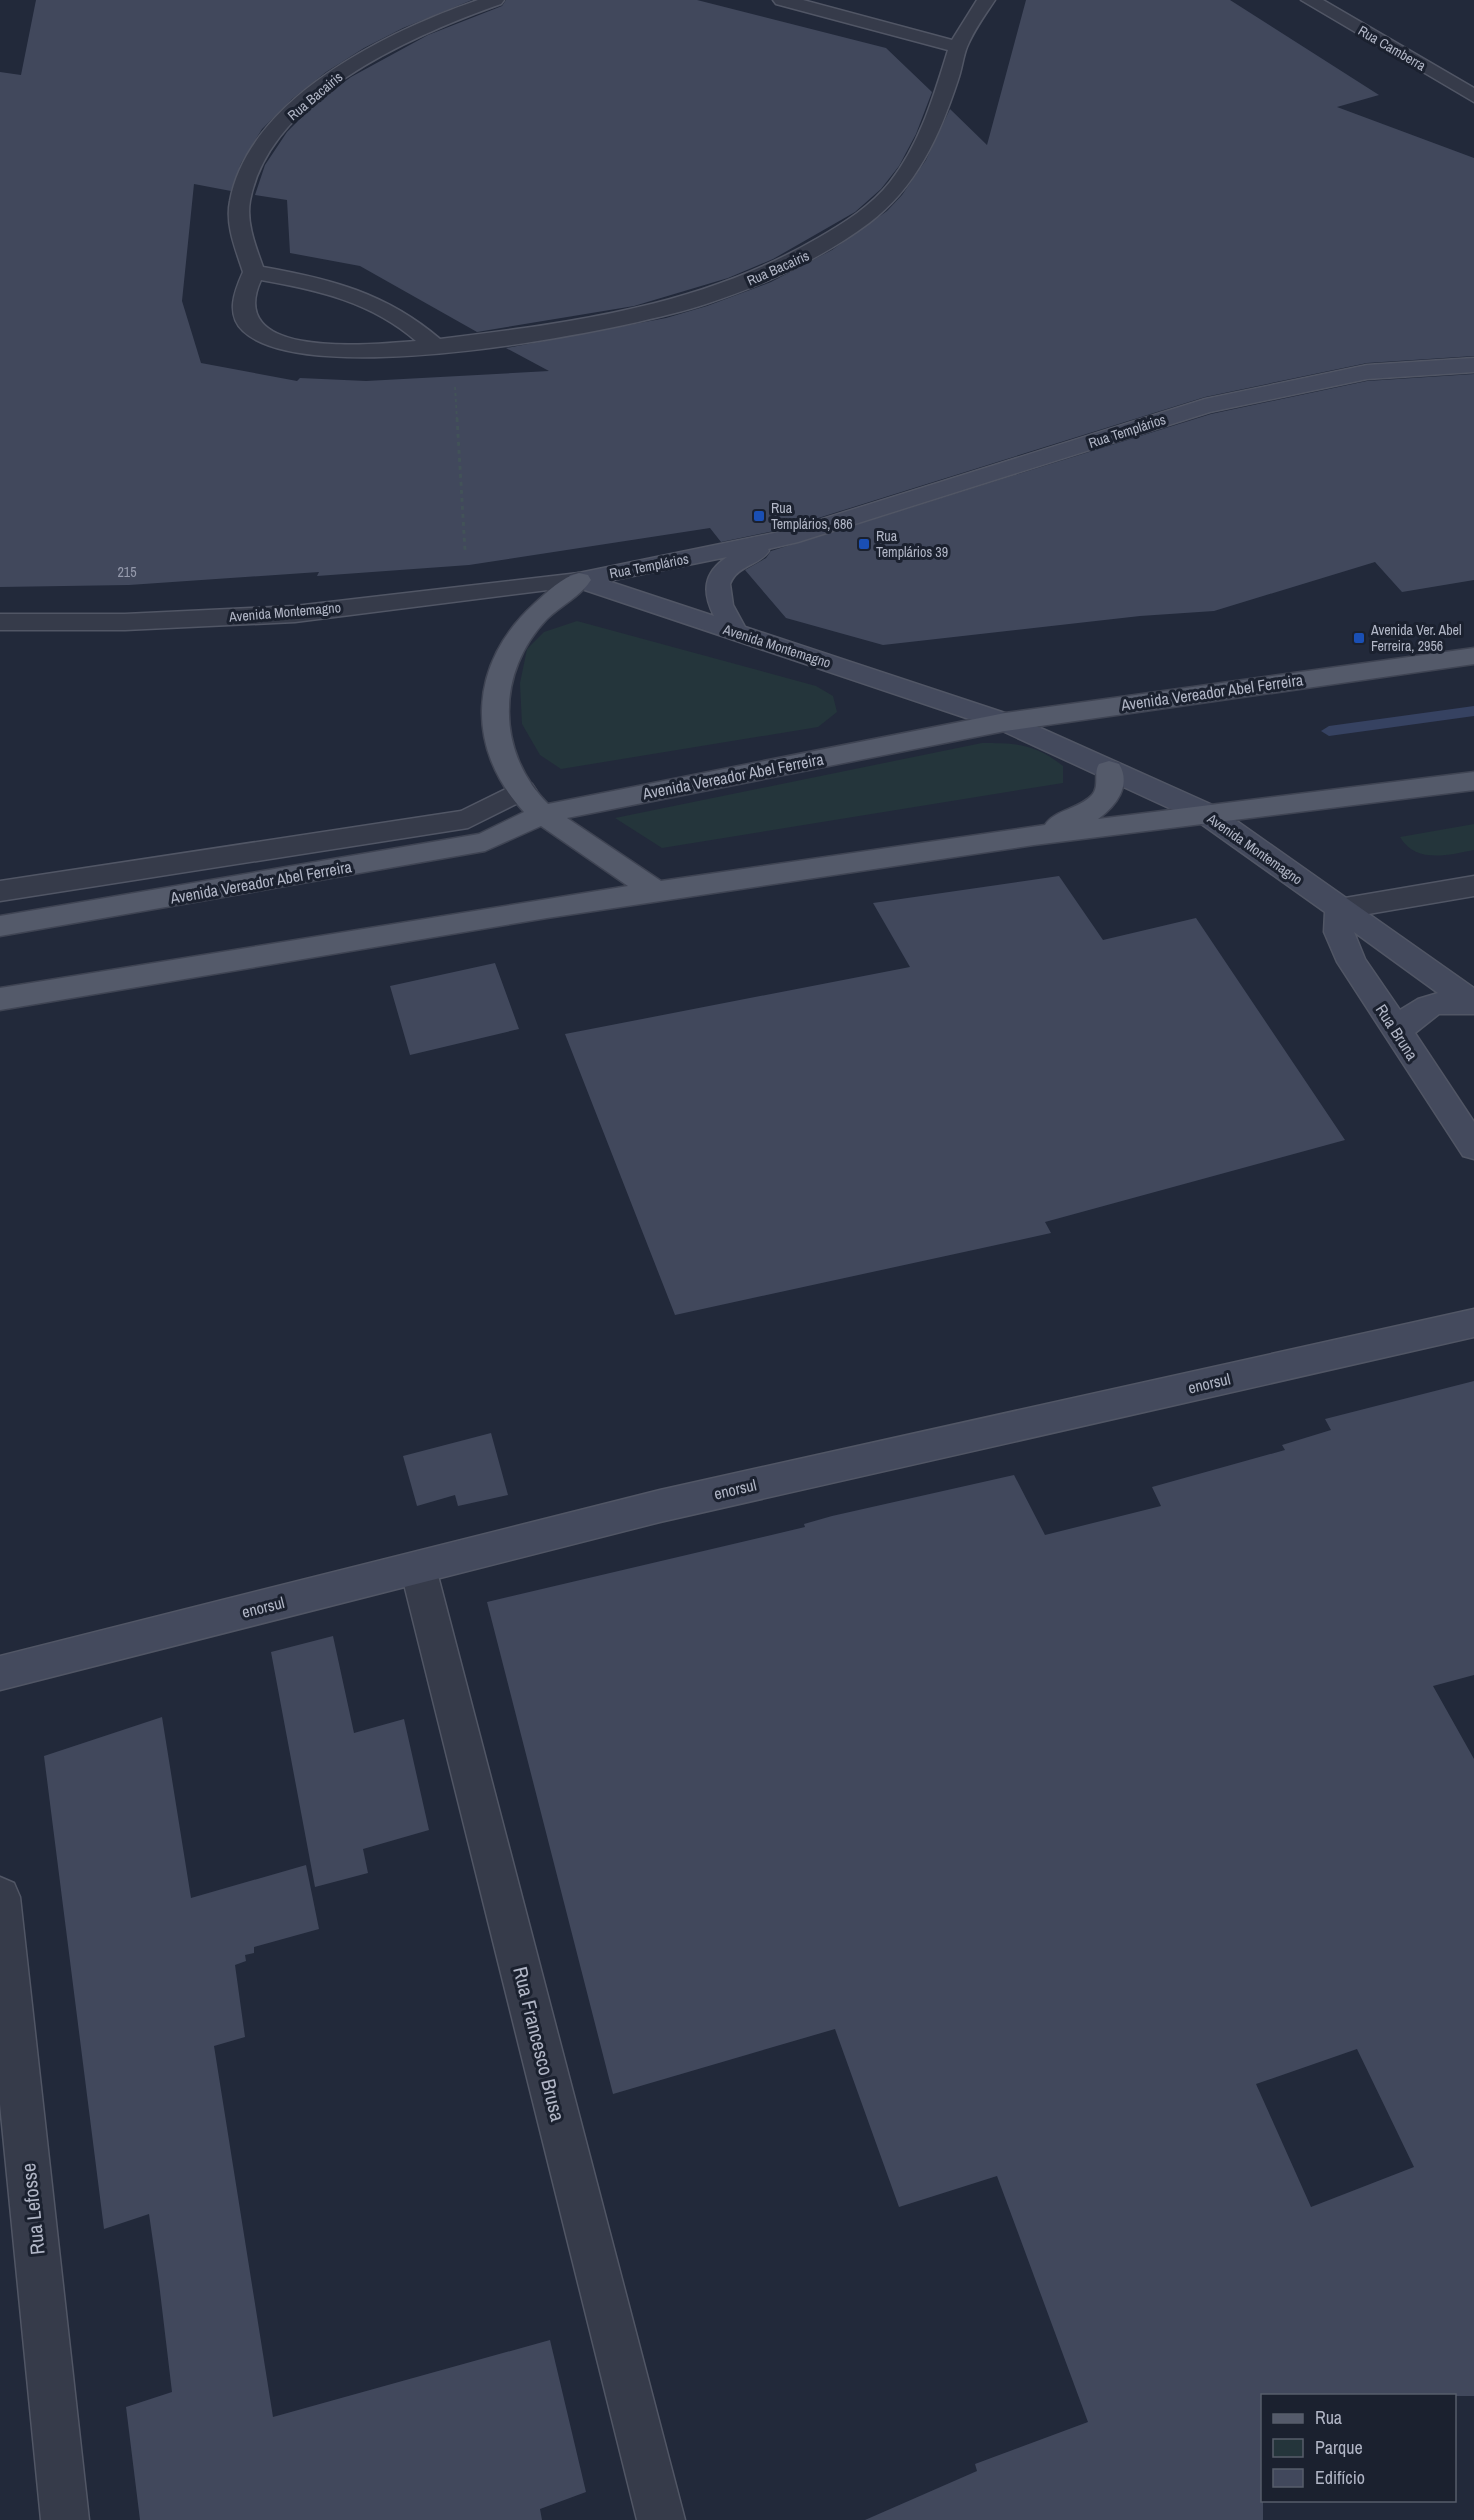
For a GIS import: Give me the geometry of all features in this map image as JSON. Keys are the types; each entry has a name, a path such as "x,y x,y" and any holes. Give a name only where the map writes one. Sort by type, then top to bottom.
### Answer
{"main road":[{"path":"579,580 554,598 515,640 503,664 495,689 493,714 497,740 507,766 522,790 543,814 657,892"},
{"name":"Avenida Vereador Abel Ferreira","path":"0,926 485,842 543,814 1005,722 1474,656"},
{"path":"1034,836 1076,818 1107,798 1113,783 1109,770"},
{"path":"0,999 547,908 1034,836 1474,781"}],"street":[{"name":"Rua Bacairis","path":"495,0 435,21 367,55 310,96 282,124 254,159 240,200 241,237 254,272 246,288 243,308 248,323 265,337 282,344 348,351 444,345 538,334 601,324 670,308 741,285 813,253 860,220 896,188 915,156 948,83 958,47 986,0"},
{"path":"782,0 958,47"},
{"name":"Rua Camberra","path":"1310,0 1474,96"},
{"path":"254,272 334,287 359,295 414,325 444,345"},
{"name":"Rua Templários","path":"736,633 719,605 715,590 720,576 738,559 789,537 1205,405 1367,372 1474,365"},
{"name":"Rua Templários","path":"579,580 789,537"},
{"name":"Avenida Montemagno","path":"0,622 125,622 295,614 579,580 1005,722 1207,814 1473,1002"},
{"path":"0,891 468,819 522,790"},
{"path":"1339,909 1474,886"},
{"name":"Rua Bruna","path":"1339,909 1339,932 1352,962 1474,1147"},
{"path":"1398,1034 1407,1018 1425,1007 1447,1001 1473,1002"},
{"name":"enorsul","path":"0,1673 660,1506 1474,1323"},
{"name":"Rua Francesco Brusa","path":"418,1568 661,2520"},
{"name":"Rua Lefosse","path":"0,1897 65,2520"}],"path":[{"path":"444,345 468,593"}],"green space":[{"path":"577,621 816,686 833,696 837,712 818,727 561,769 540,755 522,724 520,683 527,649 544,632"},
{"path":"982,743 1016,744 1043,753 1063,766 1063,783 662,848 615,818"},
{"path":"1474,824 1474,850 1454,854 1424,854 1407,846 1400,837"}],"building":[{"path":"36,0 472,0 403,28 364,48 326,72 292,99 262,129 241,163 231,191 194,184 182,301 201,363 297,381 300,378 366,381 549,371 506,348 666,318 707,306 771,282 832,250 887,211 902,195 926,160 950,109 987,145 1026,0 1230,0 1379,95 1337,107 1474,158 1474,356 1367,363 1205,397 783,529 721,542 710,528 469,565 317,576 319,572 129,585 0,587 0,72 21,75"},
{"path":"506,0 697,0 886,48 932,92 916,134 899,166 881,189 855,212 773,259 728,278 634,306 477,332 360,266 290,253 287,200 255,195 265,165 287,132 316,103 351,77 428,35 502,6"},
{"path":"1474,374 1474,580 1402,592 1375,562 1214,611 1140,616 883,645 786,618 745,570 766,558 771,551 1211,414 1367,381"},
{"path":"1059,876 1103,940 1196,918 1345,1140 1045,1222 1051,1233 675,1315 565,1034 910,967 873,903"},
{"path":"495,963 519,1029 410,1055 390,986"},
{"path":"1474,1381 1474,1675 1433,1686 1474,1759 1474,2396 1456,2396 1456,2394 1261,2394 1263,2520 865,2520 977,2471 975,2464 1088,2422 997,2176 899,2207 835,2029 613,2094 487,1602 805,1527 804,1524 832,1516 1014,1475 1045,1535 1161,1506 1152,1487 1285,1450 1282,1445 1331,1430 1325,1419","holes":["1357,2049 1414,2167 1311,2207 1256,2084"]},
{"path":"491,1433 508,1495 458,1506 455,1495 417,1506 403,1456"},
{"path":"333,1636 354,1733 404,1719 429,1830 363,1849 368,1873 315,1887 271,1652"},
{"path":"162,1717 191,1898 306,1865 319,1929 254,1947 254,1953 245,1955 246,1961 235,1965 245,2037 214,2046 273,2417 550,2340 586,2492 540,2509 542,2520 140,2520 126,2407 172,2392 159,2283 149,2214 104,2229 44,1756"}],"waterway":[{"path":"1329,731 1474,711"}],"place":[{"name":"Rua Templários, 686","path":"759,516"},
{"name":"Rua Templários 39","path":"864,544"},
{"name":"Avenida Ver. Abel Ferreira, 2956","path":"1359,638"}]}
